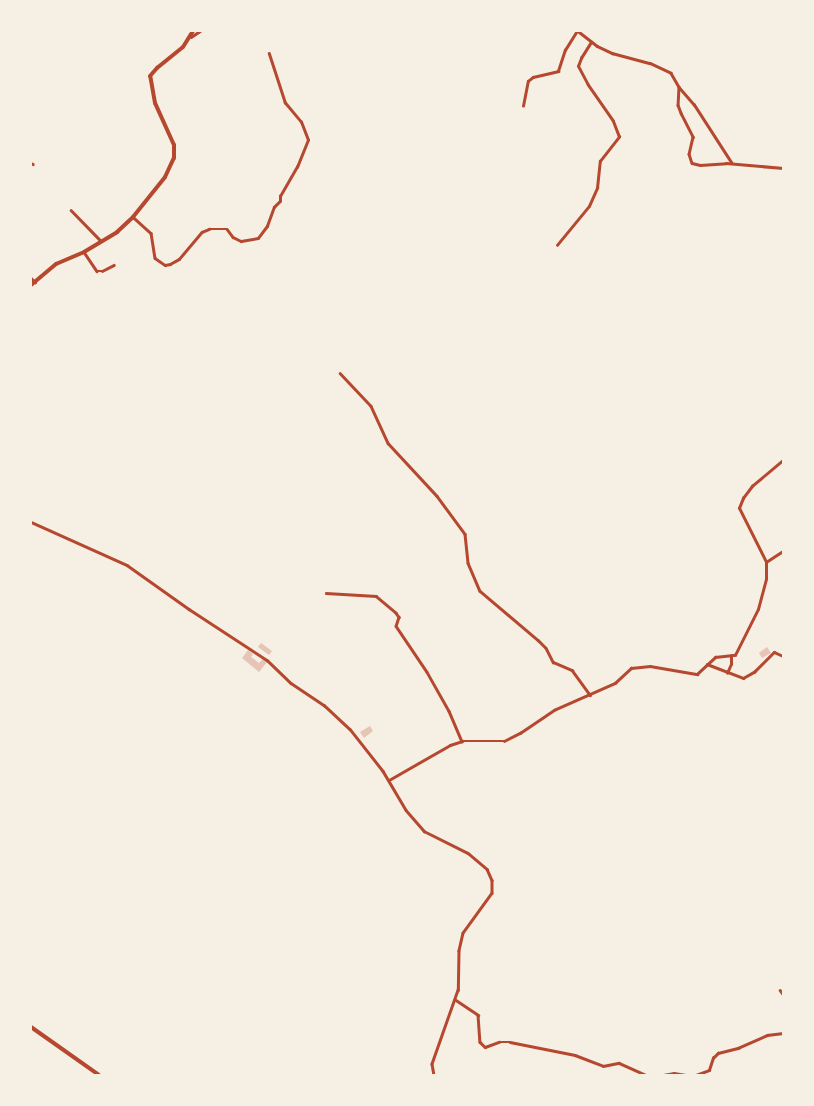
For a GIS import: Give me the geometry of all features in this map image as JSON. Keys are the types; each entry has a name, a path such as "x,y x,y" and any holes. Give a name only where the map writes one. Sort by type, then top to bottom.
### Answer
{"main road":[{"path":"32,282 56,264 102,242 133,217 165,177 174,152 172,135 155,103 150,76 157,68 183,48 193,31"},
{"path":"31,1027 100,1075"}],"street":[{"path":"191,37 200,31"},
{"path":"523,106 528,81 533,77 558,71 566,50 578,31 591,42 612,52 669,71 679,87 694,104 733,164"},
{"path":"558,244 589,206 597,188 600,161 619,137 613,121 588,86 578,66 580,58 591,42"},
{"path":"133,217 151,233 155,258 165,264 170,264 179,259 202,232 209,229 227,230 233,237 241,241 258,238 267,226 274,207 280,201 280,196 297,167 308,140 304,127 285,102 268,54"},
{"path":"679,87 678,105 693,137 689,154 690,161 700,165 733,164 783,168"},
{"path":"71,210 102,242"},
{"path":"84,252 97,271 102,271 114,265"},
{"path":"340,373 371,406 388,443 437,496 464,534 468,563 480,591 542,644 553,662 572,670 590,695"},
{"path":"389,780 440,749 462,741 504,741 520,733 554,710 615,683 631,668 650,666 696,674 715,657 731,656 739,652 758,609 766,579 766,562 739,508 743,498 752,486 783,460"},
{"path":"31,522 127,565 196,614 261,655 291,683 324,705 350,729 389,780 406,810 424,831 468,852 490,874 493,887 488,899 463,933 459,951 456,1000 432,1064 434,1075"},
{"path":"766,562 783,551"},
{"path":"326,593 376,596 396,613 399,617 396,626 450,711 462,741"},
{"path":"707,664 727,673 745,677 761,666 774,652 783,656"},
{"path":"727,673 731,664 731,656"},
{"path":"780,990 783,994"},
{"path":"456,1000 478,1015 480,1042 484,1047 499,1042 510,1042 575,1055 603,1066 619,1064 646,1075"},
{"path":"696,1075 709,1070 713,1058 718,1053 738,1048 767,1035 783,1033"},
{"path":"663,1075 674,1073 687,1075"}],"building":[{"path":"261,643 272,651 269,655 258,647"},
{"path":"767,647 771,653 762,658 759,653"},
{"path":"248,650 253,654 251,657 259,663 263,659 267,662 259,672 242,658"},
{"path":"370,726 373,731 364,738 360,732"}]}
